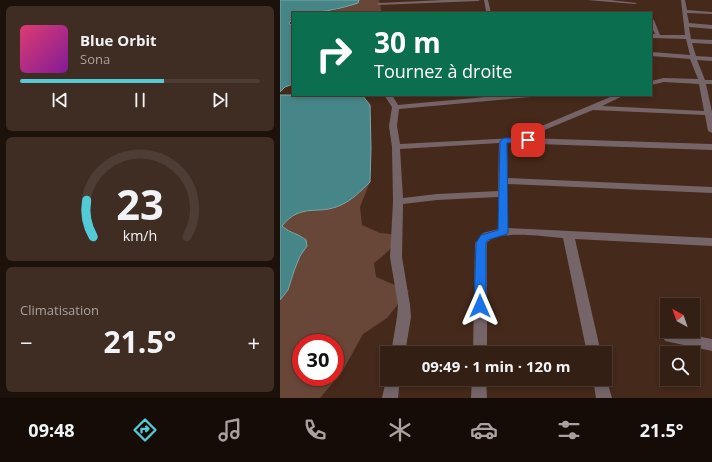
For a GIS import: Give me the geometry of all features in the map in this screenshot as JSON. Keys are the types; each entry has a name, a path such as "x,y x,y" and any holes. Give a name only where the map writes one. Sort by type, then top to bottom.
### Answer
{"street":[{"path":"378,4 408,5 478,0"},
{"path":"486,0 489,12"},
{"path":"589,0 635,3"},
{"path":"683,0 693,58 708,99 708,113 711,126"},
{"path":"685,11 712,12"},
{"path":"652,22 658,36"},
{"path":"688,25 712,27"},
{"path":"652,36 712,42"},
{"path":"652,54 712,59"},
{"path":"652,83 664,80 712,82"},
{"path":"389,96 396,107 394,126 398,202 396,257 404,305 404,316 399,346"},
{"path":"396,107 514,96"},
{"path":"516,140 528,133 593,108 619,96"},
{"path":"593,108 708,113"},
{"path":"396,147 516,140 712,147"},
{"path":"503,232 504,141"},
{"path":"504,181 712,190"},
{"path":"398,202 429,197 503,194"},
{"path":"480,346 481,243 484,238 503,232 712,242"},
{"path":"568,234 592,346"},
{"path":"676,338 712,344"},
{"path":"390,398 392,386"},
{"path":"479,386 479,398"},
{"path":"601,386 604,398"}],"shaded area":[{"path":"359,0 379,0 382,12 325,12 336,10 357,3"},
{"path":"370,182 360,207 362,225 380,233 401,235 389,250 374,263 376,277 409,291 387,318 363,334 344,368 344,334 292,334 292,386 330,386 320,398 280,398 280,300 288,290 300,256 307,246 306,240 302,236 291,234 282,226 294,215 335,206 356,195"}],"water":[{"path":"280,0 359,0 358,3 333,10 318,12 292,12 292,20 289,23 292,26 292,84 285,87 280,92"},
{"path":"280,95 363,96 370,105 370,182 356,195 341,205 325,210 296,214 282,226 288,231 306,240 307,246 300,256 288,290 280,300"}],"route":[{"path":"480,306 481,243 484,238 503,232 504,141 528,140"}]}
